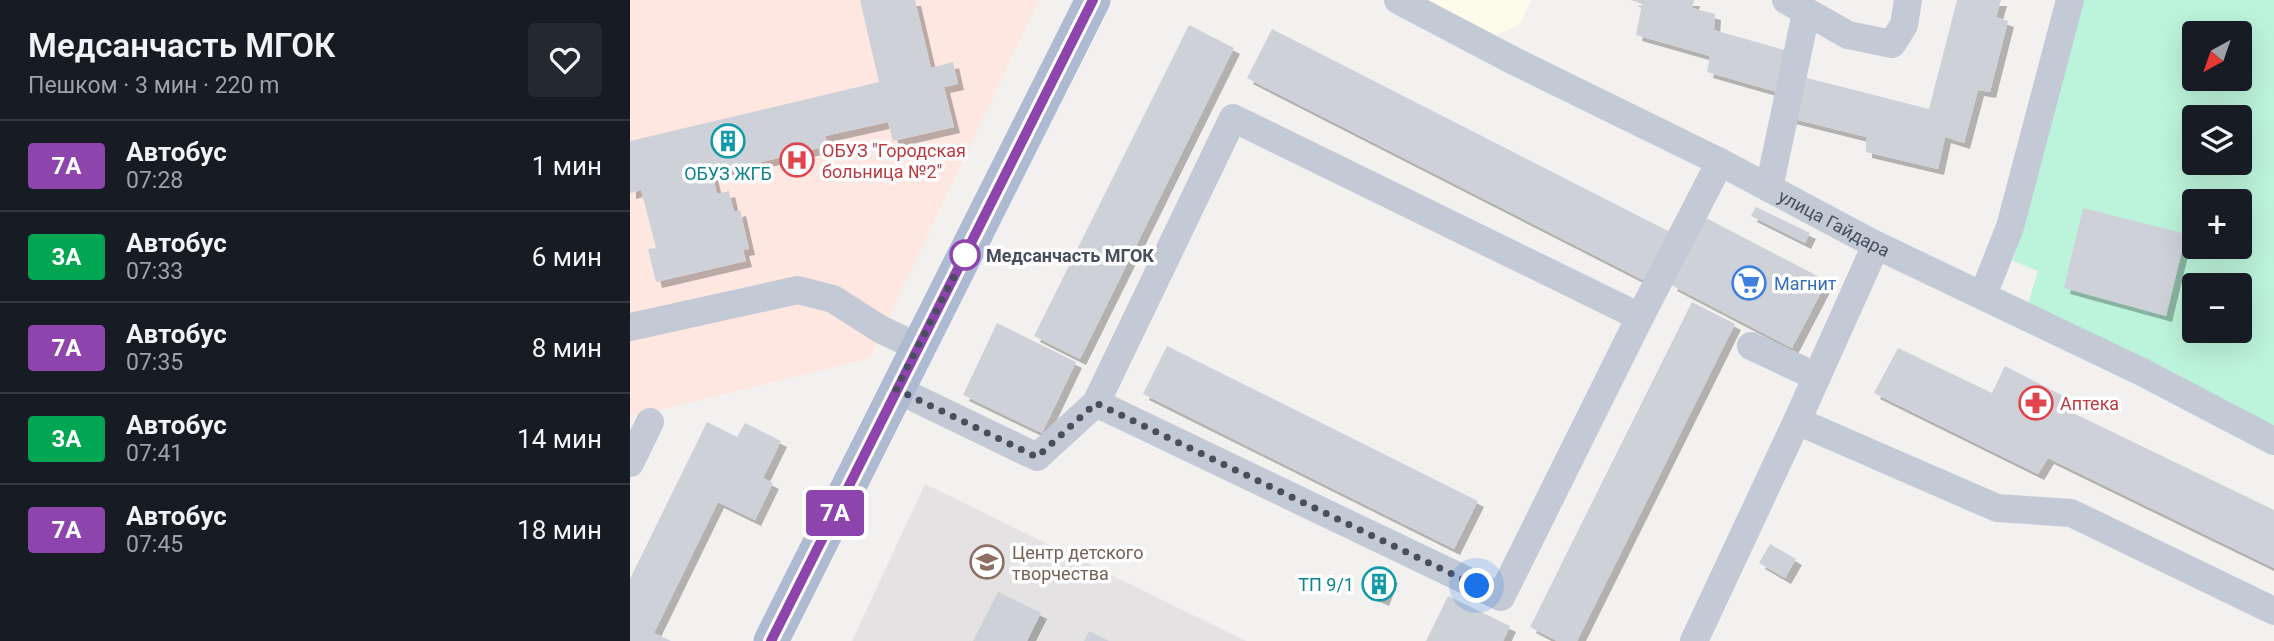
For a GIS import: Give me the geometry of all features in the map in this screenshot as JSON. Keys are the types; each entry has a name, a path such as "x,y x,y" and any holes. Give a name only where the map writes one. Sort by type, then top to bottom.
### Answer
{"main road":[{"path":"771,641 1093,0"}],"street":[{"name":"улица Гайдара","path":"1398,0 1514,61 1720,162 1876,245 2141,372 2274,441"},
{"path":"1769,188 1796,6 1848,35 1892,44 1904,25 1908,0"},
{"path":"1983,295 2010,226 2070,0"},
{"path":"896,389 1037,457 1096,403 1233,118 1640,317"},
{"path":"1096,403 1501,597 1720,162"},
{"path":"1694,641 1876,245"},
{"path":"630,327 798,290 833,299 880,329 918,347"},
{"path":"1751,346 1817,377"},
{"path":"1797,421 1997,508 2071,513 2274,611"},
{"path":"630,463 650,422"}],"shaded area":[{"name":"ОБУЗ \"Городская больница №2\"","path":"630,0 1039,0 869,359 630,417"},
{"path":"1425,0 1531,0 1520,24 1494,36"},
{"name":"Центр детского творчества","path":"925,484 1246,641 852,641"}],"green space":[{"path":"2082,0 2274,0 2274,428 2036,312 2029,301 2038,271 2013,261"}],"building":[{"name":"ОБУЗ ЖГБ","path":"860,0 915,0 931,68 953,62 958,84 944,87 954,127 893,141 888,122 825,136 828,146 712,174 717,194 729,191 734,212 740,210 749,249 743,250 746,261 656,282 648,249 656,248 641,190 630,193 630,141 879,82"},
{"path":"1631,0 1694,0 1692,8 1715,14 1714,30 1788,51 1803,77 1929,109 1957,0 2001,0 1996,17 2008,21 1990,92 1978,90 1964,143 1945,137 1938,169 1866,152 1866,137 1790,118 1777,92 1707,72 1710,56 1636,35 1642,4"},
{"path":"1189,25 1234,48 1080,359 1034,336"},
{"path":"1272,29 1672,233 1647,282 1247,78"},
{"path":"1756,207 1810,233 1805,243 1751,216"},
{"path":"2083,208 2182,233 2182,250 2166,316 2064,288"},
{"name":"Магнит","path":"1706,218 1827,281 1792,348 1671,285"},
{"path":"1692,302 1735,324 1577,641 1557,641 1530,627"},
{"path":"997,323 1076,362 1042,433 963,395"},
{"path":"1167,346 1478,501 1454,549 1143,394"},
{"path":"1898,348 1992,393 2005,366 2071,400 2067,410 2274,510 2274,568 2048,458 2038,474 1874,393"},
{"path":"707,422 737,437 745,423 781,441 763,478 773,483 755,520 718,502 654,633 671,641 630,641 630,579"},
{"path":"1770,544 1796,559 1785,578 1759,563"},
{"name":"ТП 9/1","path":"1375,569 1392,577 1383,600 1365,592"},
{"path":"998,592 1041,613 1027,641 973,641"},
{"path":"1448,596 1510,626 1503,641 1426,641"},
{"path":"1089,631 1109,641 1084,641"}],"bus line":[{"name":"7А","path":"771,641 1093,0"}],"place":[{"name":"ОБУЗ ЖГБ","path":"728,141"},
{"name":"ОБУЗ \"Городская больница №2\"","path":"797,160"},
{"name":"Медсанчасть МГОК","path":"965,255"},
{"name":"Магнит","path":"1749,283"},
{"name":"Аптека","path":"2036,403"},
{"name":"Центр детского творчества","path":"987,562"},
{"name":"ТП 9/1","path":"1379,584"}],"route":[{"path":"965,255 896,389 1037,457 1096,403 1477,586"}]}
